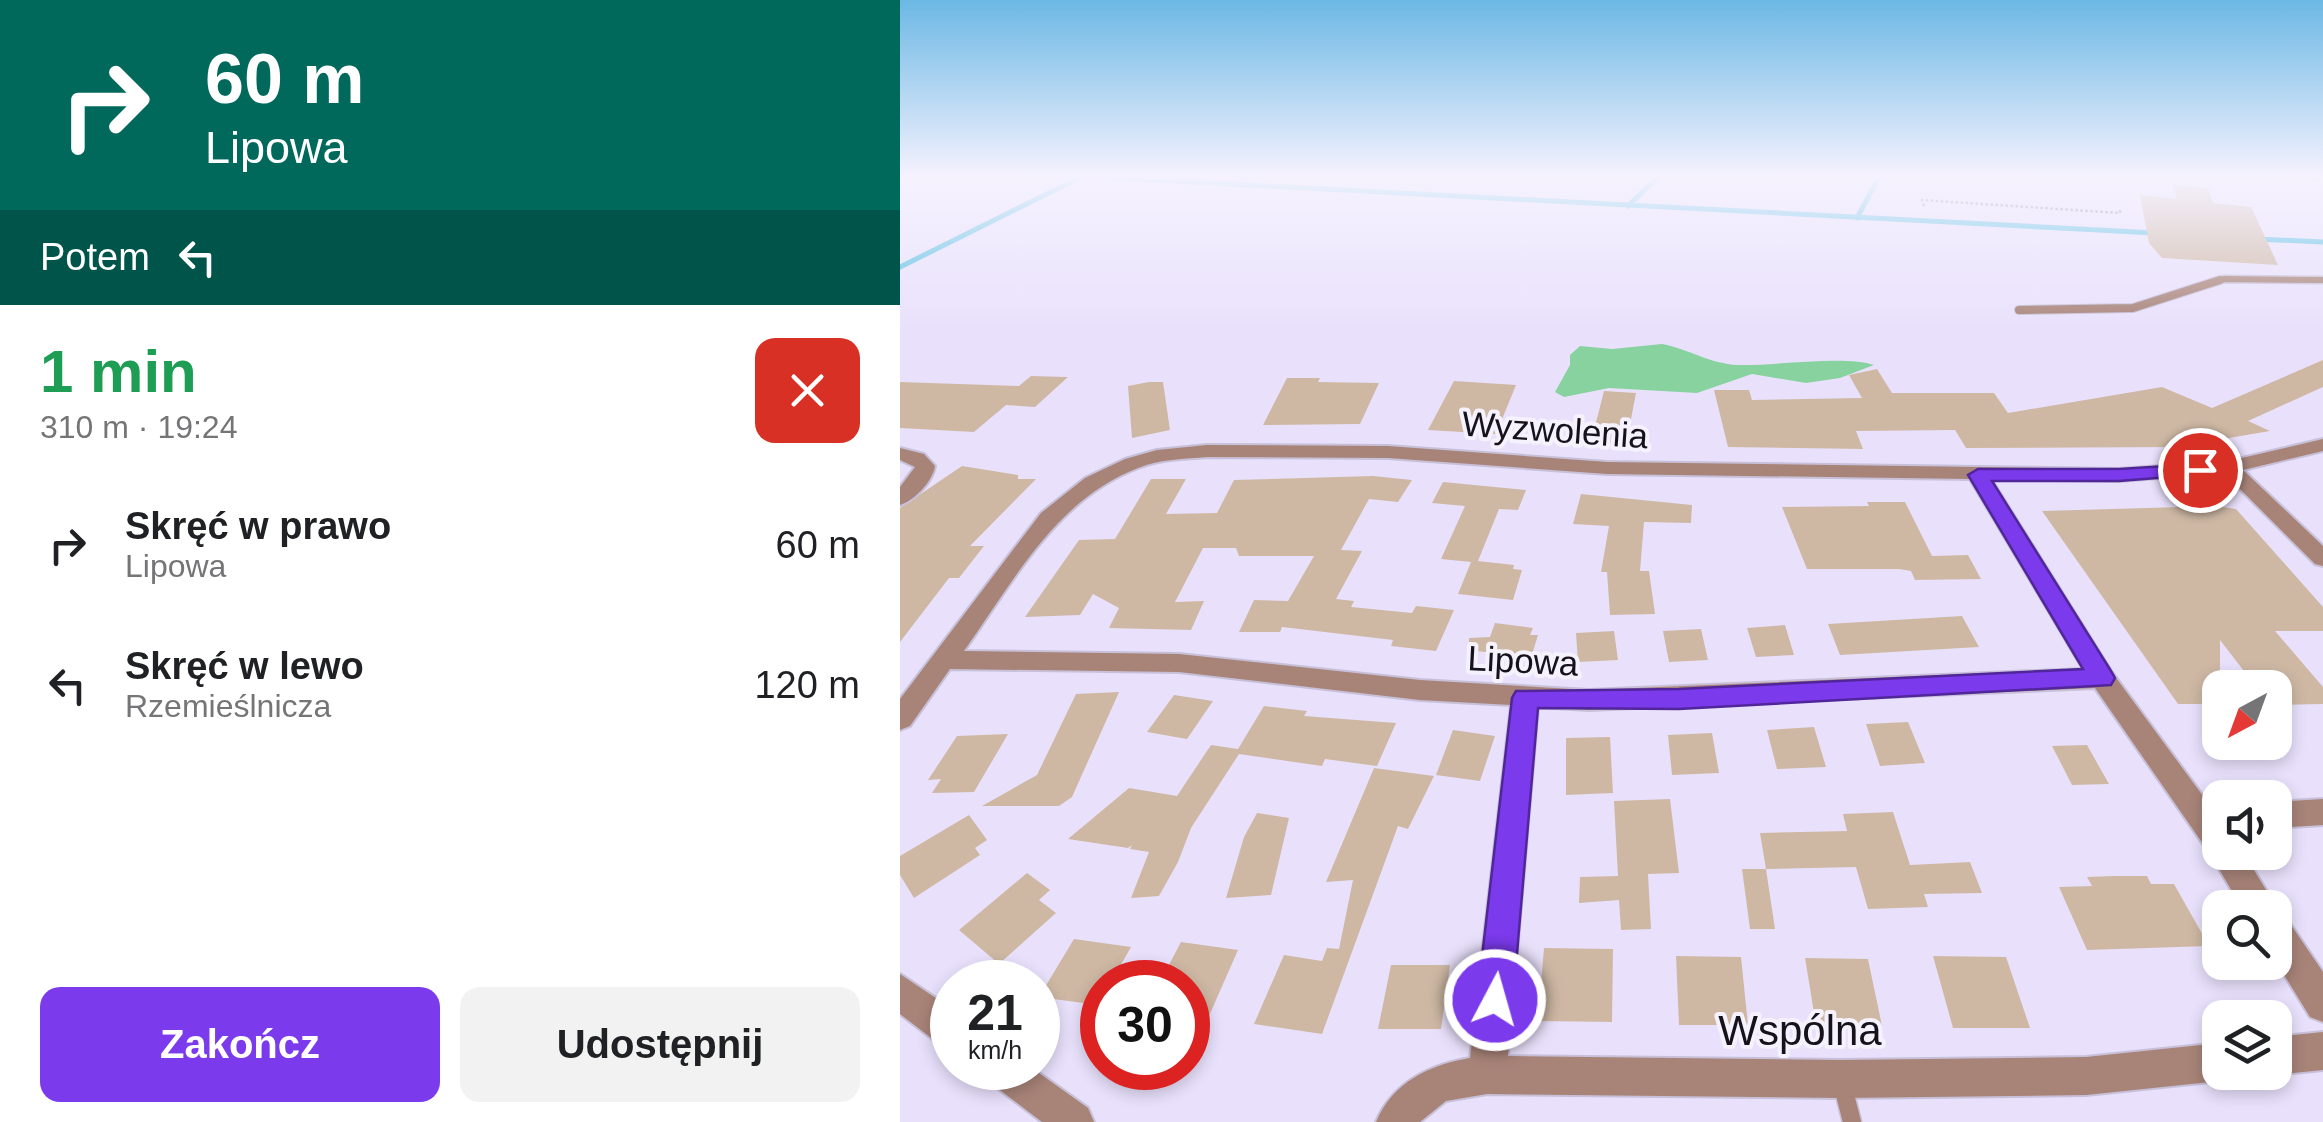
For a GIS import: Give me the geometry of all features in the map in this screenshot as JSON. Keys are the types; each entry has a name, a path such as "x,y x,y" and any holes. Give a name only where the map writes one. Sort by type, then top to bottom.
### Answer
{"street":[{"name":"Wyzwolenia","path":"900,719 1048,518 1092,482 1132,462 1156,456 1224,451 1388,452 1608,468 2119,475 2229,467 2323,445"},
{"path":"900,454 917,458 925,466 924,474 900,499"},
{"path":"2229,467 2323,559"},
{"path":"1978,475 2102,678 2202,810"},
{"name":"Lipowa","path":"940,660 1180,664 1526,698 1679,699 2102,678"},
{"path":"1488,1075 1526,698"},
{"path":"2292,814 2323,812"},
{"path":"2292,956 2323,1004"},
{"path":"900,992 930,1014"},
{"path":"2292,1054 2323,1051"},
{"name":"Wspólna","path":"1396,1122 1426,1088 1447,1079 1488,1075 1841,1079 2086,1076 2202,1064"},
{"path":"1031,1090 1074,1122"}],"lane":[{"path":"2019,310 2133,308 2224,279 2323,280"},
{"path":"1841,1079 1852,1122"}],"green space":[{"path":"1662,344 1728,364 1845,361 1874,365 1840,378 1806,383 1752,374 1697,393 1609,388 1564,397 1555,392 1570,365 1570,355 1580,346 1612,349"}],"building":[{"path":"2146,227 2260,227 2278,265 2162,258 2149,243"},
{"path":"2323,360 2323,387 2248,421 2270,431 2176,447 1966,448 1955,430 1856,431 1863,449 1728,447 1714,390 1749,390 1752,400 1862,398 1849,375 1877,369 1892,393 1994,393 2008,413 2162,387 2212,408"},
{"path":"1031,376 1068,377 1035,407 1006,405 974,432 900,428 900,382 1019,386"},
{"path":"1287,378 1379,383 1360,424 1263,425"},
{"path":"1454,381 1516,385 1496,434 1428,430"},
{"path":"1163,382 1170,430 1132,438 1128,386"},
{"path":"1604,391 1636,393 1626,445 1591,442"},
{"path":"962,466 1018,475 1018,479 1036,479 970,546 984,546 959,578 949,578 900,642 900,508"},
{"path":"1373,476 1412,480 1398,502 1369,499 1341,550 1362,551 1336,599 1354,601 1351,607 1412,613 1416,606 1454,610 1436,651 1391,646 1393,640 1282,627 1280,632 1239,632 1254,600 1288,601 1314,556 1239,556 1236,548 1203,548 1175,602 1204,601 1191,630 1109,628 1119,608 1093,594 1080,615 1025,617 1079,540 1115,539 1151,479 1186,479 1166,514 1217,513 1234,480"},
{"path":"1443,482 1526,490 1518,510 1499,509 1478,561 1514,565 1513,569 1522,570 1513,600 1458,594 1471,562 1441,559 1465,506 1432,503"},
{"path":"1581,494 1692,505 1691,523 1644,522 1640,571 1649,571 1655,614 1610,615 1607,572 1601,572 1609,526 1573,524"},
{"path":"1867,502 1905,502 1932,556 1968,555 1981,579 1915,580 1911,571 1899,569 1807,569 1782,507 1869,506"},
{"path":"2216,506 2236,509 2323,607 2323,631 2275,631 2323,687 2323,704 2292,705 2292,670 2243,670 2220,640 2220,670 2202,670 2202,704 2178,704 2042,511"},
{"path":"1962,616 1979,647 1840,655 1828,624"},
{"path":"1495,623 1533,628 1530,635 1538,635 1531,658 1469,650 1469,638 1490,637"},
{"path":"1785,625 1794,655 1756,657 1747,628"},
{"path":"1701,629 1708,660 1669,662 1663,631"},
{"path":"1614,631 1618,660 1578,662 1576,633"},
{"path":"1119,692 1072,797 1059,806 982,806 1037,775 1076,694"},
{"path":"1174,695 1213,701 1187,739 1147,732"},
{"path":"1264,706 1307,711 1304,716 1396,723 1377,766 1325,759 1322,766 1239,754 1191,828 1159,896 1131,898 1149,852 1130,849 1132,845 1128,848 1068,839 1129,788 1177,796 1211,745 1238,749"},
{"path":"1908,722 1925,763 1880,766 1866,724"},
{"path":"1814,727 1826,767 1777,769 1767,730"},
{"path":"1453,730 1495,736 1480,781 1436,775"},
{"path":"1712,733 1719,773 1672,775 1668,735"},
{"path":"1008,734 974,792 932,793 941,779 928,780 957,736"},
{"path":"1610,737 1613,793 1566,795 1566,738"},
{"path":"2087,745 2109,784 2072,785 2052,746"},
{"path":"1374,768 1434,776 1408,829 1398,826 1322,1034 1254,1024 1284,955 1322,961 1327,948 1339,949 1353,880 1326,882"},
{"path":"1670,799 1679,873 1648,874 1651,929 1621,930 1619,900 1579,903 1580,877 1618,876 1614,801"},
{"path":"1893,812 1910,865 1970,862 1982,893 1924,894 1928,907 1868,909 1856,867 1766,869 1760,833 1847,831 1843,814"},
{"path":"1257,813 1289,818 1271,895 1226,898 1244,837"},
{"path":"969,815 987,840 975,848 980,855 914,898 900,875 900,856"},
{"path":"1742,869 1766,869 1775,929 1750,929"},
{"path":"1027,873 1050,890 1039,900 1056,913 1003,960 994,960 959,930"},
{"path":"2147,876 2151,884 2174,884 2202,934 2202,946 2087,950 2059,887 2092,886 2087,877"},
{"path":"1074,939 1131,947 1124,960 1080,960 1080,1003 1060,1000 1060,962"},
{"path":"1181,942 1238,950 1210,1014 1210,960 1172,960"},
{"path":"1544,948 1613,949 1612,1022 1538,1021"},
{"path":"1676,956 1741,957 1748,1025 1679,1025"},
{"path":"1933,956 2006,957 2030,1028 1953,1028"},
{"path":"1805,958 1868,959 1882,1026 1816,1025"},
{"path":"1391,965 1450,965 1441,1029 1378,1029"}],"waterway":[{"path":"900,267 980,227"},
{"path":"2049,227 2155,233"},
{"path":"2256,239 2323,242"}],"route":[{"path":"1495,1000 1526,698 1679,699 2102,678 1978,475 2119,475 2200,470"}]}
